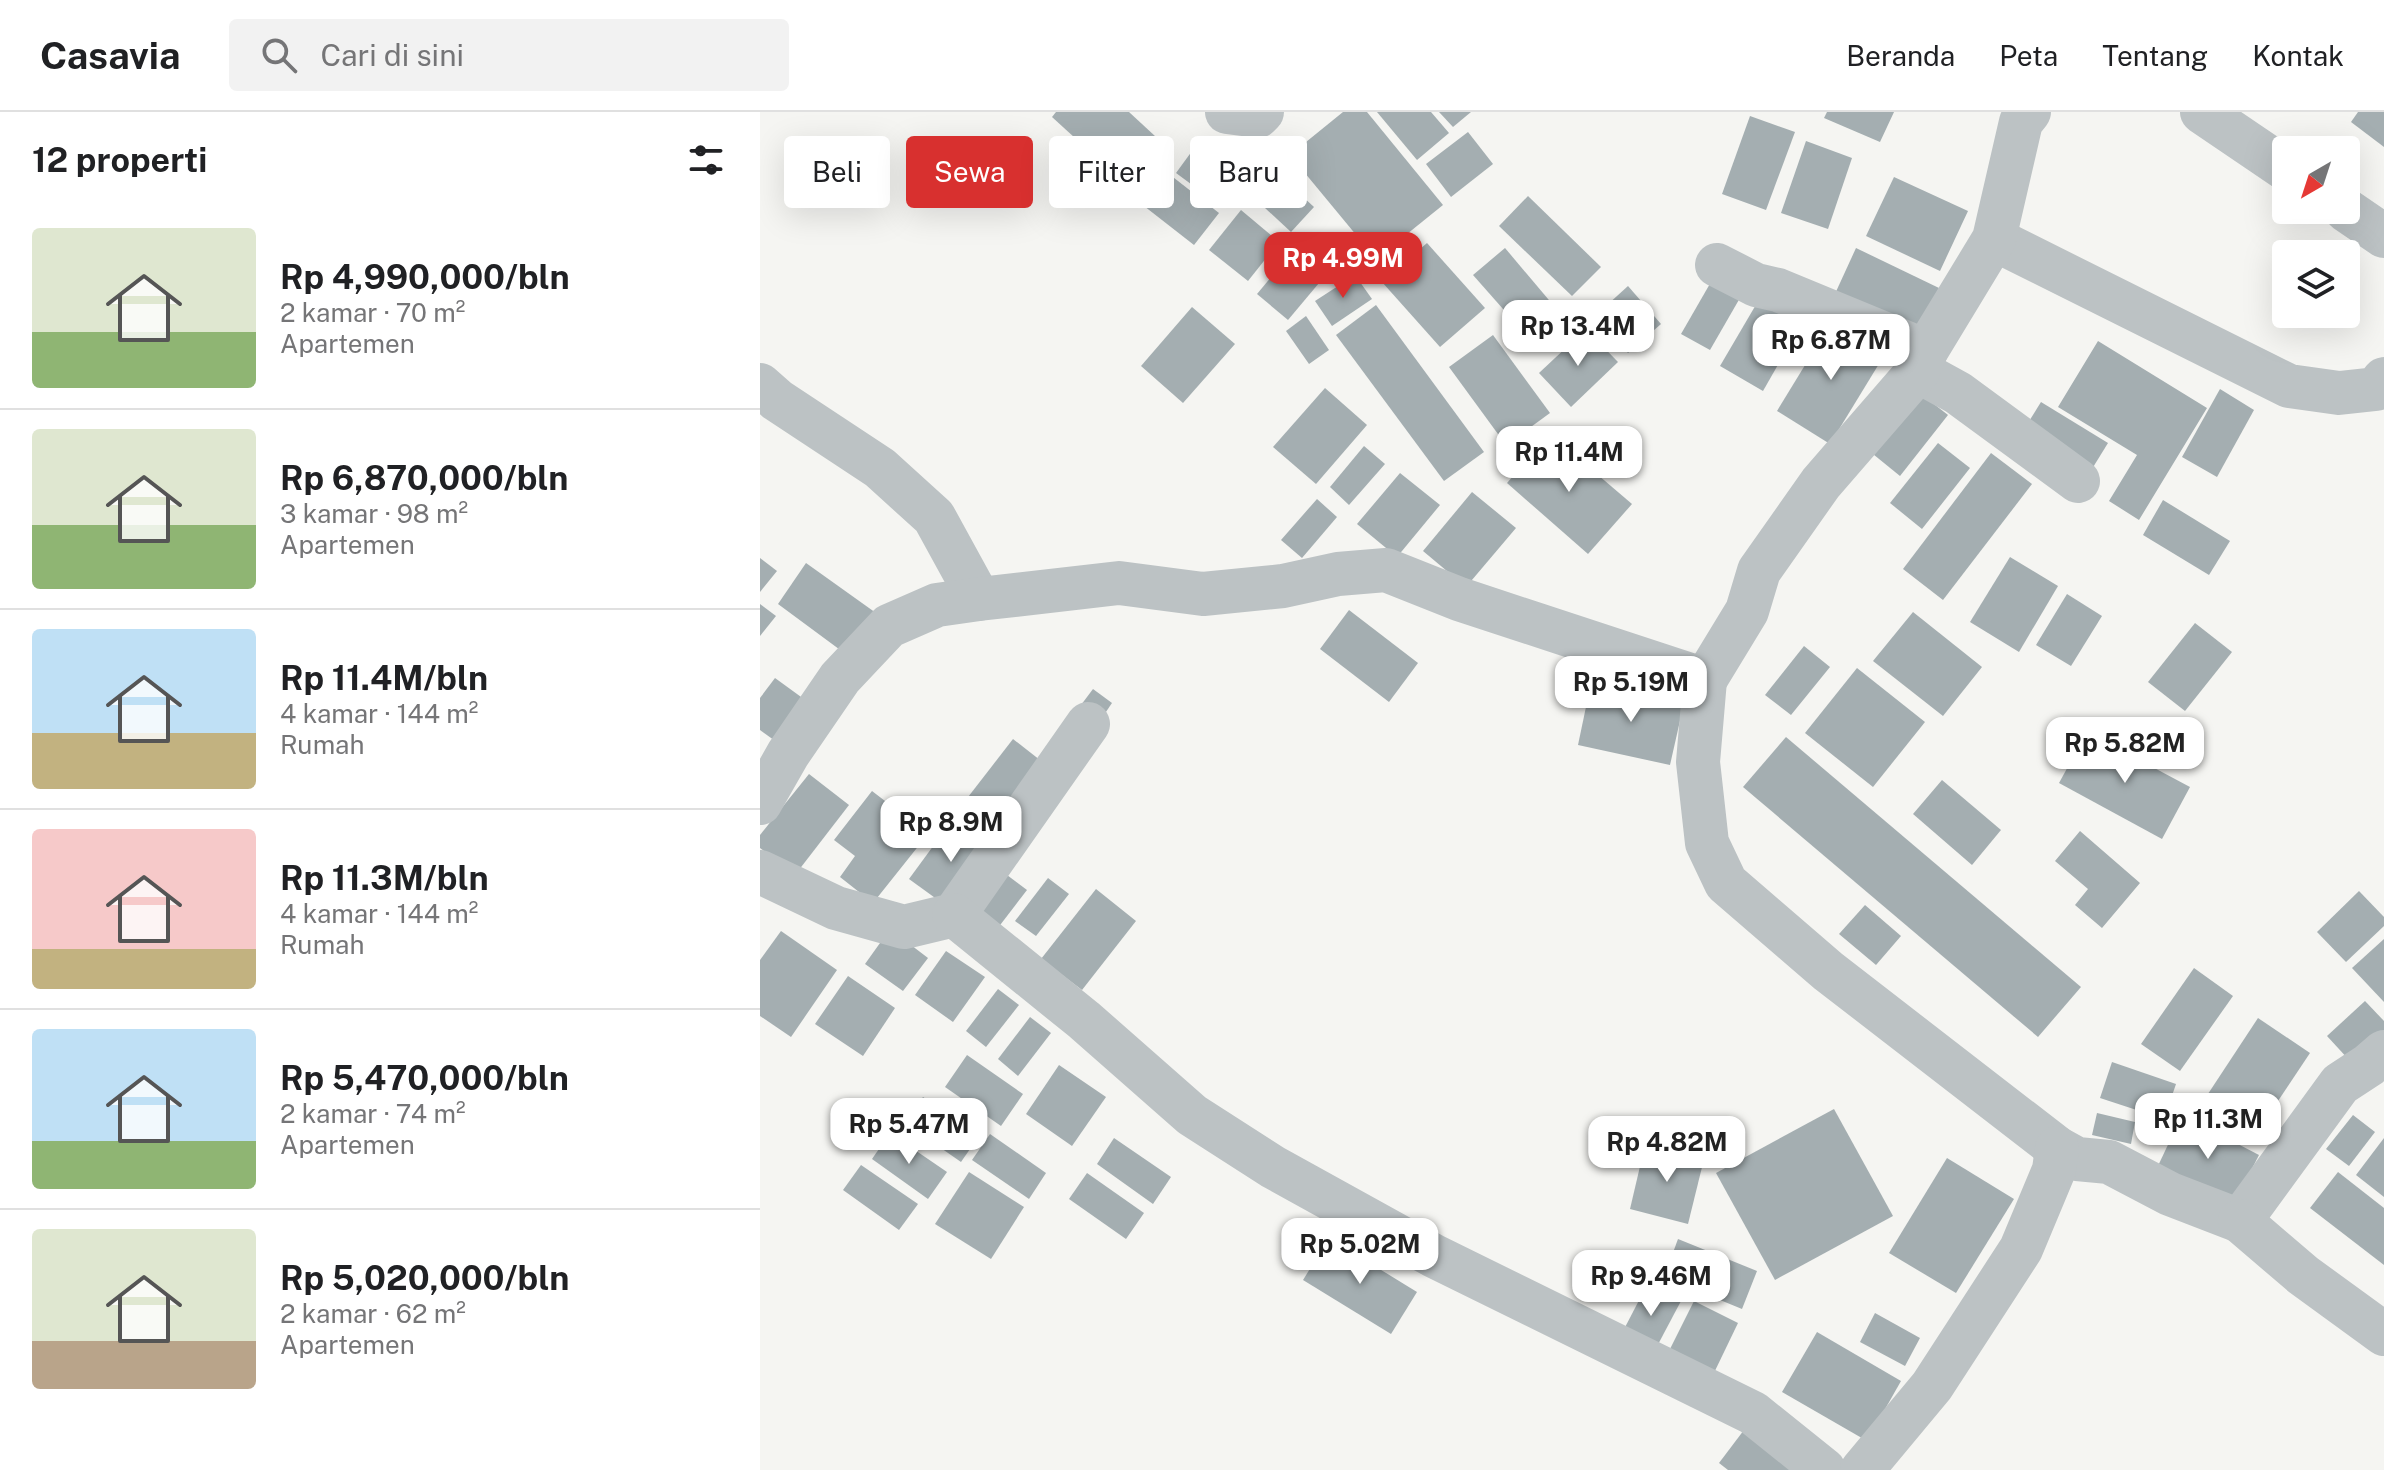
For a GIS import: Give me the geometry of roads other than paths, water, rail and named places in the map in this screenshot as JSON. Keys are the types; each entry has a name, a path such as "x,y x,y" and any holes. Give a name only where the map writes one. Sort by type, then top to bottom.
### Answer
{"street":[{"path":"1227,112 1258,116 1262,112"},
{"path":"2029,112 2021,122 1994,239 1922,361 1821,483 1759,571 1747,611 1705,680 1698,762 1707,843 1726,883 1828,971 2057,1148 2077,1159 2109,1162 2170,1194 2240,1221 2303,1275 2384,1334"},
{"path":"2202,112 2272,160"},
{"path":"2360,220 2384,236"},
{"path":"1994,239 2289,386 2339,393 2381,388"},
{"path":"1717,265 1756,285 1778,290 1922,361 1958,393 2078,481"},
{"path":"760,385 777,400 880,468 934,517 979,599"},
{"path":"760,803 788,754 840,678 889,626 937,605 979,599 1119,583 1203,594 1283,586 1338,574 1386,570 1459,599 1705,680"},
{"path":"760,872 836,908 904,927 954,915 1088,724"},
{"path":"954,915 1084,1020 1192,1115 1273,1167 1434,1256 1753,1413 1824,1470"},
{"path":"2240,1221 2340,1084 2384,1052"},
{"path":"1862,1470 1932,1386 2021,1249 2054,1170 2057,1148"}]}
